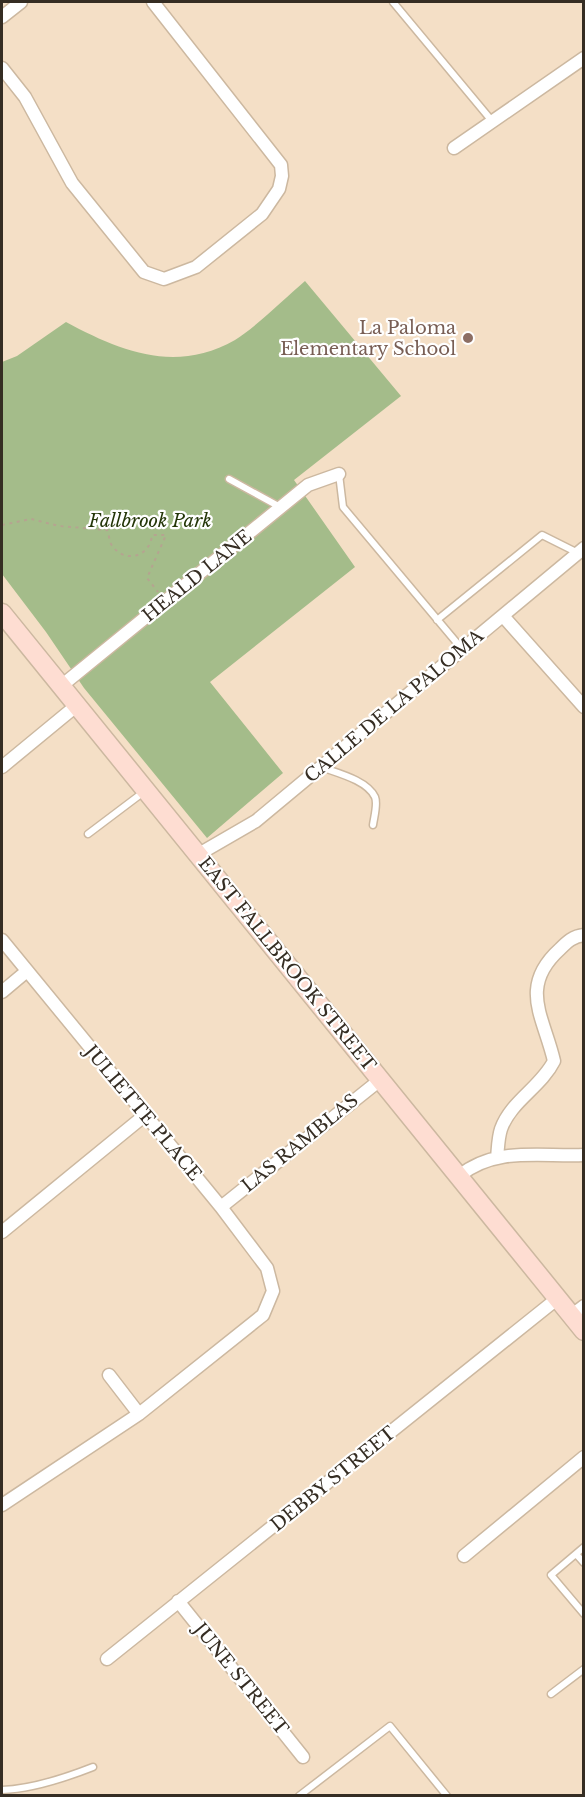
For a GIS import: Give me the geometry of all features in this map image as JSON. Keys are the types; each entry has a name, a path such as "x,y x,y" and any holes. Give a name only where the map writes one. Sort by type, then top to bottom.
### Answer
{"main road":[{"name":"EAST FALLBROOK STREET","path":"2,613 558,1298 577,1311 584,1331"}],"street":[{"path":"2,17 21,2"},
{"path":"2,68 25,97 72,183 144,272 164,279 196,267 262,214 279,189 282,176 281,165 153,2"},
{"path":"454,148 584,58"},
{"name":"HEALD LANE","path":"60,687 308,485 339,474"},
{"name":"CALLE DE LA PALOMA","path":"199,854 256,821 581,551"},
{"path":"503,616 584,707"},
{"path":"2,767 76,706"},
{"path":"497,1158 501,1129 517,1103 546,1076 554,1061 537,1009 535,998 538,981 554,955 572,938 584,935"},
{"name":"JULIETTE PLACE","path":"2,940 144,1116 221,1207 267,1268 273,1291 263,1315 140,1414"},
{"path":"2,992 27,971"},
{"name":"LAS RAMBLAS","path":"221,1207 380,1080"},
{"path":"2,1232 144,1116"},
{"path":"459,1176 468,1169 497,1158 540,1153 560,1156 584,1155"},
{"name":"DEBBY STREET","path":"107,1659 558,1298"},
{"path":"2,1505 140,1414 109,1375"},
{"path":"464,1556 584,1457"},
{"name":"JUNE STREET","path":"178,1600 303,1757"}],"lane":[{"path":"393,2 492,121"},
{"path":"339,474 343,507 463,649"},
{"path":"229,478 281,508"},
{"path":"437,620 542,535 581,551"},
{"path":"321,766 358,782 371,791 376,802 373,825"},
{"path":"88,834 146,791"},
{"path":"584,1547 551,1575 584,1614"},
{"path":"576,1554 584,1563"},
{"path":"551,1694 584,1670"},
{"path":"299,1796 390,1726 447,1796"},
{"path":"2,1790 36,1784 93,1767"}],"path":[{"path":"2,525 31,519 59,526 107,530 110,542 120,553 136,557 142,555 152,535 166,535 147,578 166,601"}],"green space":[{"name":"Fallbrook Park","path":"305,281 401,396 294,480 355,567 210,682 283,773 207,838 84,688 46,632 2,574 2,362 17,356 66,322 107,342 148,355 191,356 213,350 235,340"}],"place":[{"name":"La Paloma Elementary School","path":"468,338"}]}
